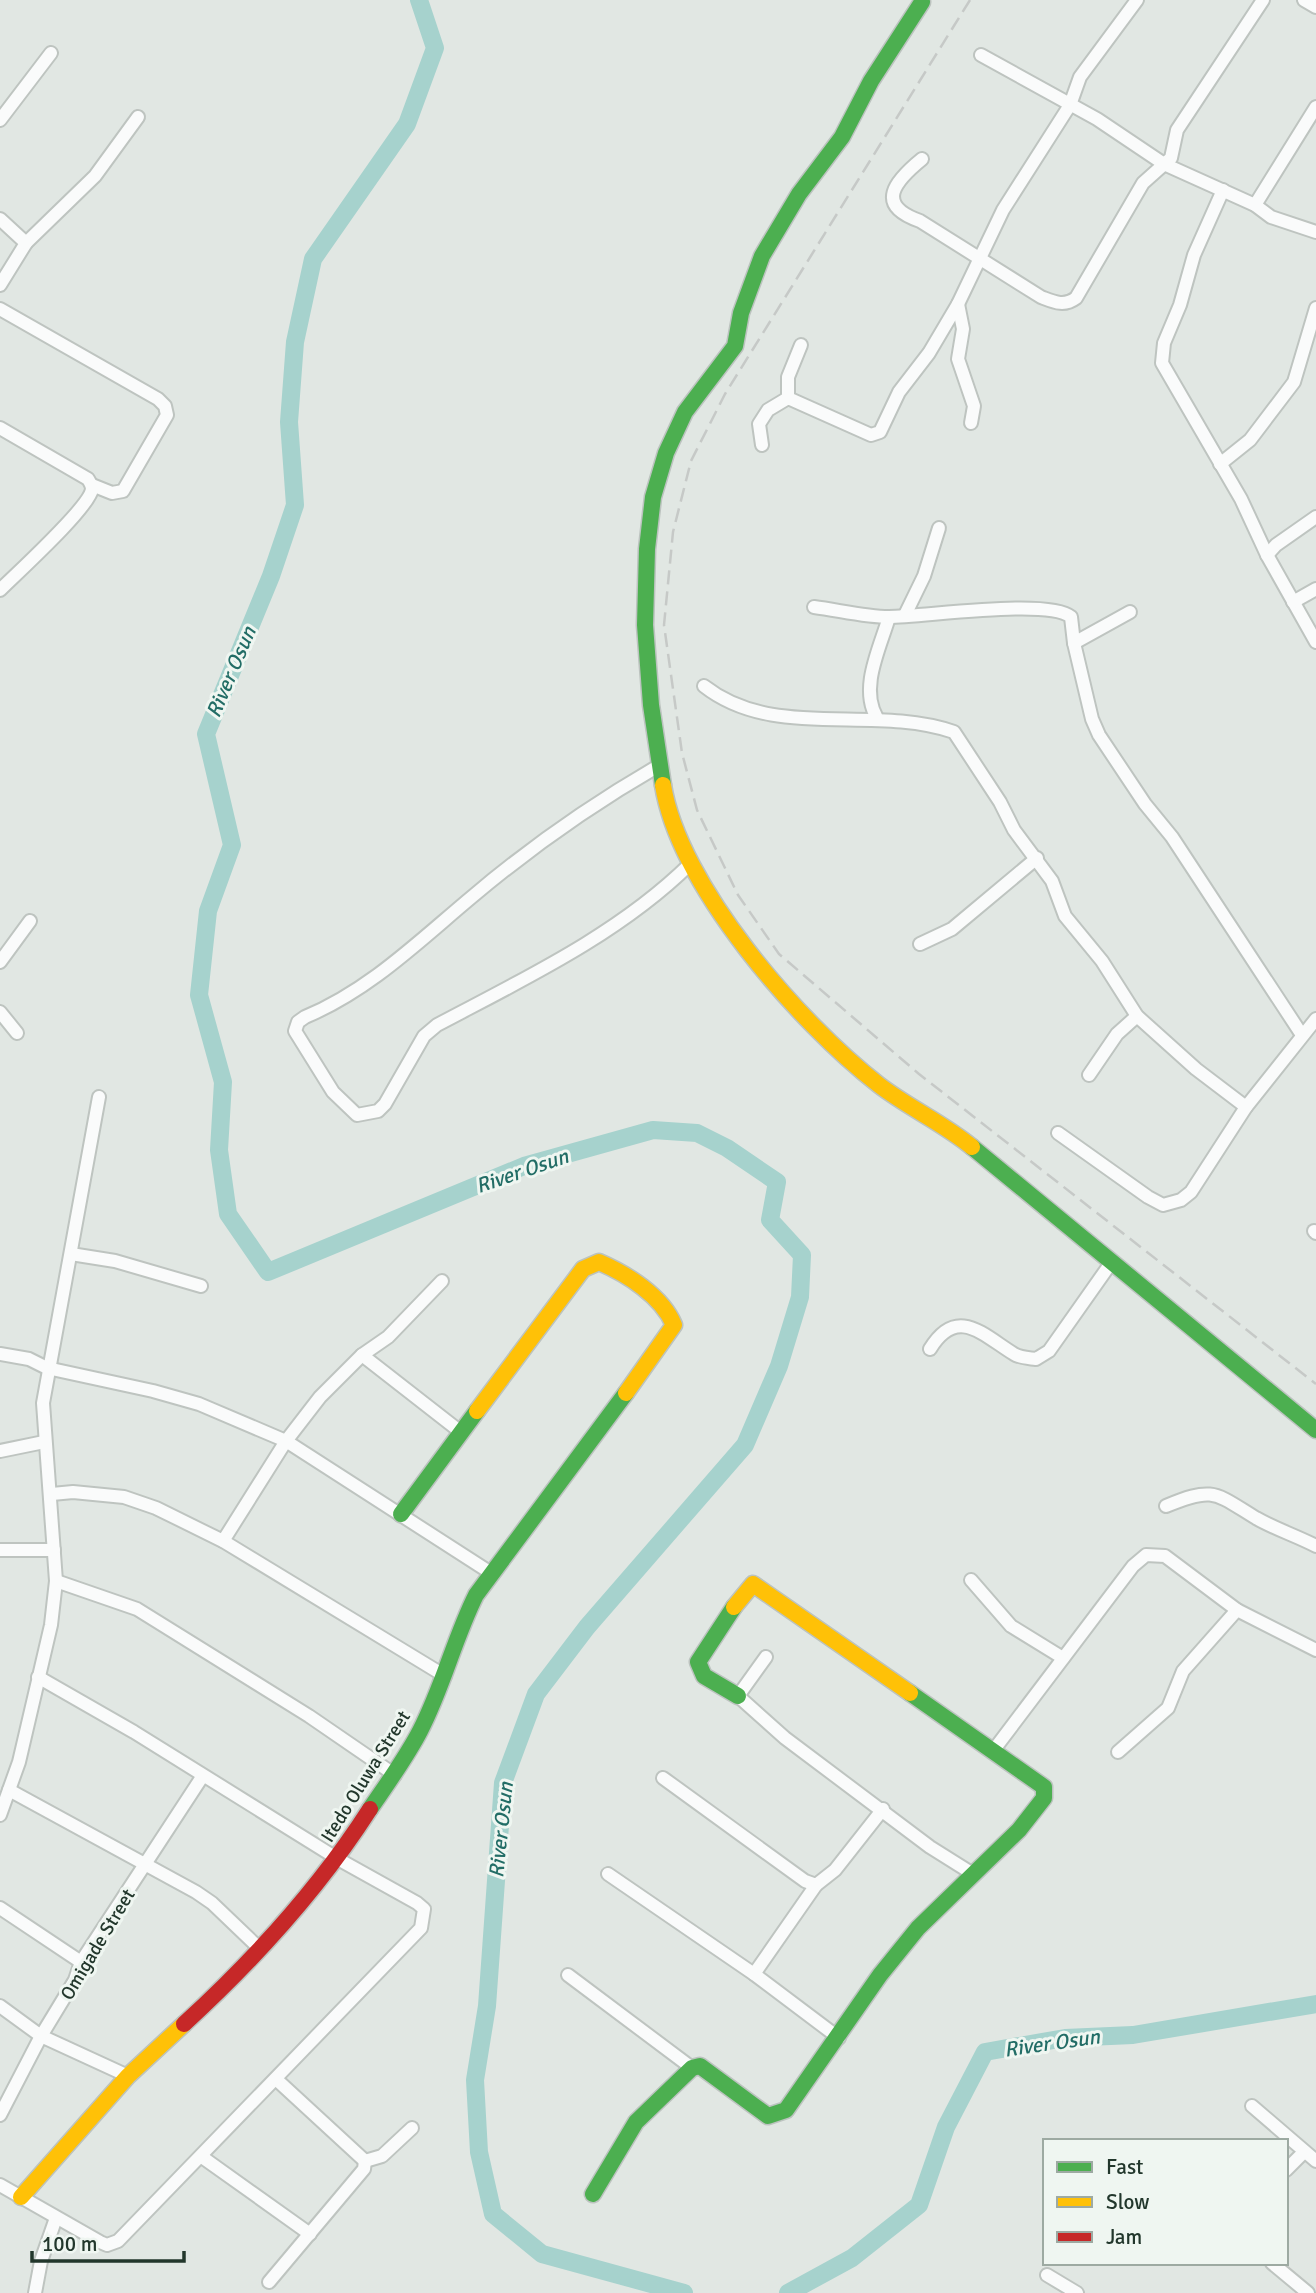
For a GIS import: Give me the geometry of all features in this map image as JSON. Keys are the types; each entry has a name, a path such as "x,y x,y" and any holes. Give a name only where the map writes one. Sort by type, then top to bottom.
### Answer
{"street":[{"path":"788,398 876,435 899,392 929,353 958,304 982,259 1003,210 1070,105 1080,78 1137,0"},
{"path":"922,159 897,183 892,202 900,212 920,220 1041,297 1058,304 1069,303 1076,298 1143,183 1171,159 1177,130 1263,0"},
{"path":"1304,0 1316,7"},
{"path":"922,2 870,81 842,137 799,194 762,256 741,313 735,346 685,412 666,453 653,497 647,549 646,612 651,705 666,802 690,864 753,961 834,1043 878,1085 946,1126 1111,1263 1166,1304 1316,1430"},
{"path":"0,120 51,53"},
{"path":"981,55 1097,119 1164,164 1255,205 1271,217 1316,232"},
{"path":"1255,205 1316,107"},
{"path":"0,285 26,243 95,176 138,117"},
{"path":"1223,190 1194,255 1164,343 1162,363 1241,499 1267,555 1316,642"},
{"path":"0,219 26,243"},
{"path":"958,304 963,329 958,359 974,406 971,424"},
{"path":"1220,464 1250,440 1294,382 1316,308"},
{"path":"0,309 159,399 165,406 167,415 123,491 113,493 92,485"},
{"path":"788,398 788,377 801,345"},
{"path":"762,445 759,424 768,410 788,398"},
{"path":"0,428 88,479 92,485 92,492 69,520 0,590"},
{"path":"1267,555 1276,545 1316,517"},
{"path":"905,615 924,576 939,528"},
{"path":"1293,602 1316,589"},
{"path":"814,607 889,617 1059,610 1071,617 1074,643 1092,719 1100,735 1145,804 1172,837 1302,1035"},
{"path":"1074,643 1130,612"},
{"path":"877,718 870,707 868,691 889,617"},
{"path":"704,686 723,701 760,714 788,718 877,718 954,732 1000,802 1014,830 1052,881 1065,916 1102,961 1137,1016 1196,1069 1246,1107"},
{"path":"660,765 613,792 523,856 358,990 305,1017 295,1031 333,1092 357,1115 378,1111 385,1104 424,1036 437,1025 584,943 666,889 690,864"},
{"path":"920,944 952,929 1037,858"},
{"path":"0,961 30,920"},
{"path":"0,1012 17,1033"},
{"path":"1089,1075 1117,1034 1137,1016"},
{"path":"1058,1133 1163,1205 1181,1200 1191,1192 1246,1107 1316,1019"},
{"path":"0,1815 19,1762 51,1625 56,1581 43,1403 47,1368 99,1097"},
{"path":"71,1254 115,1261 201,1286"},
{"name":"Itedo Oluwa Street","path":"21,2197 128,2076 228,1984 311,1894 338,1859 395,1775 420,1732 445,1676 461,1625 491,1573 587,1448 674,1325 671,1314 641,1287 608,1265 593,1263 583,1269 535,1330 462,1433"},
{"path":"930,1349 939,1334 956,1326 986,1333 1016,1356 1036,1359 1049,1351 1111,1263"},
{"path":"223,1541 286,1441 320,1397 362,1355 388,1337 442,1281"},
{"path":"0,1354 29,1359 47,1368 176,1397 286,1441 491,1573"},
{"path":"362,1355 462,1433 401,1514"},
{"path":"0,1451 44,1442"},
{"path":"51,1494 73,1492 124,1497 156,1508 223,1541 445,1676"},
{"path":"1166,1506 1210,1493 1223,1495 1257,1518 1316,1546"},
{"path":"0,1550 54,1550"},
{"path":"993,1751 1133,1566 1146,1555 1165,1556 1237,1610 1316,1650"},
{"path":"971,1580 1011,1626 1063,1658"},
{"path":"56,1581 136,1609 309,1716 395,1775"},
{"path":"593,2194 636,2122 692,2068 701,2066 768,2116 786,2110 839,2038 880,1975 918,1928 1019,1830 1044,1798 1044,1787 753,1584 745,1590 698,1662 704,1676 738,1696 785,1738 883,1809 930,1847 973,1874"},
{"path":"1118,1752 1168,1708 1183,1671 1237,1610"},
{"path":"738,1696 766,1657"},
{"path":"0,2185 100,2242 113,2244 276,2080 421,1928 425,1917 424,1909 417,1903 338,1859 202,1777 134,1732 38,1677"},
{"name":"Omigade Street","path":"0,2115 41,2036 75,1980 81,1962 202,1777"},
{"path":"663,1778 805,1881 816,1885"},
{"path":"9,1790 212,1903 259,1948"},
{"path":"754,1974 816,1885 835,1870 883,1809"},
{"path":"608,1874 754,1974 839,2038"},
{"path":"0,1908 81,1962"},
{"path":"568,1975 692,2068"},
{"path":"0,2007 41,2036 128,2076"},
{"path":"276,2080 365,2161"},
{"path":"1252,2106 1316,2161"},
{"path":"365,2161 382,2157 412,2128"},
{"path":"1288,2168 1304,2152"},
{"path":"202,2157 310,2234"},
{"path":"269,2282 364,2169 365,2161"},
{"path":"35,2293 41,2261 56,2218"},
{"path":"1274,2265 1308,2293"},
{"path":"1047,2275 1077,2293"}],"waterway":[{"name":"River Osun","path":"419,0 435,48 407,124 313,259 295,342 289,422 295,505 271,576 206,734 232,845 208,911 199,995 223,1082 219,1150 228,1214 268,1272 524,1166 653,1130 697,1133 727,1148 777,1182 770,1220 802,1255 800,1297 779,1366 745,1445 587,1627 536,1694 503,1783 487,2006 475,2080 479,2152 493,2214 542,2254 684,2293"},
{"name":"River Osun","path":"788,2293 852,2258 919,2205 946,2127 985,2052 1065,2038 1133,2035 1316,2004"}],"railway":[{"path":"970,0 725,394 691,461 673,532 664,625 682,753 697,810 738,895 779,954 919,1074 1316,1384"}],"traffic: fast":[{"path":"663,785 651,705 645,625 647,549 653,497 666,453 685,412 735,346 741,313 762,256 799,194 842,137 871,81 922,2"},
{"path":"972,1147 1316,1430"},
{"path":"370,1809 420,1731 476,1595 626,1393"},
{"path":"401,1514 477,1411"},
{"path":"734,1607 698,1662 704,1676 738,1696"},
{"path":"593,2194 636,2122 692,2068 700,2066 768,2116 786,2110 880,1975 918,1928 1019,1830 1044,1798 1044,1787 910,1693"}],"traffic: slow":[{"path":"663,785 674,824 692,866 747,950 780,989 814,1026 879,1085 972,1147"},
{"path":"477,1411 583,1269 599,1262 621,1273 652,1295 674,1325 626,1393"},
{"path":"734,1607 753,1584 910,1693"},
{"path":"21,2197 128,2076 184,2024"}],"traffic: jam":[{"path":"184,2024 236,1974 284,1922 329,1868 370,1809"}]}
